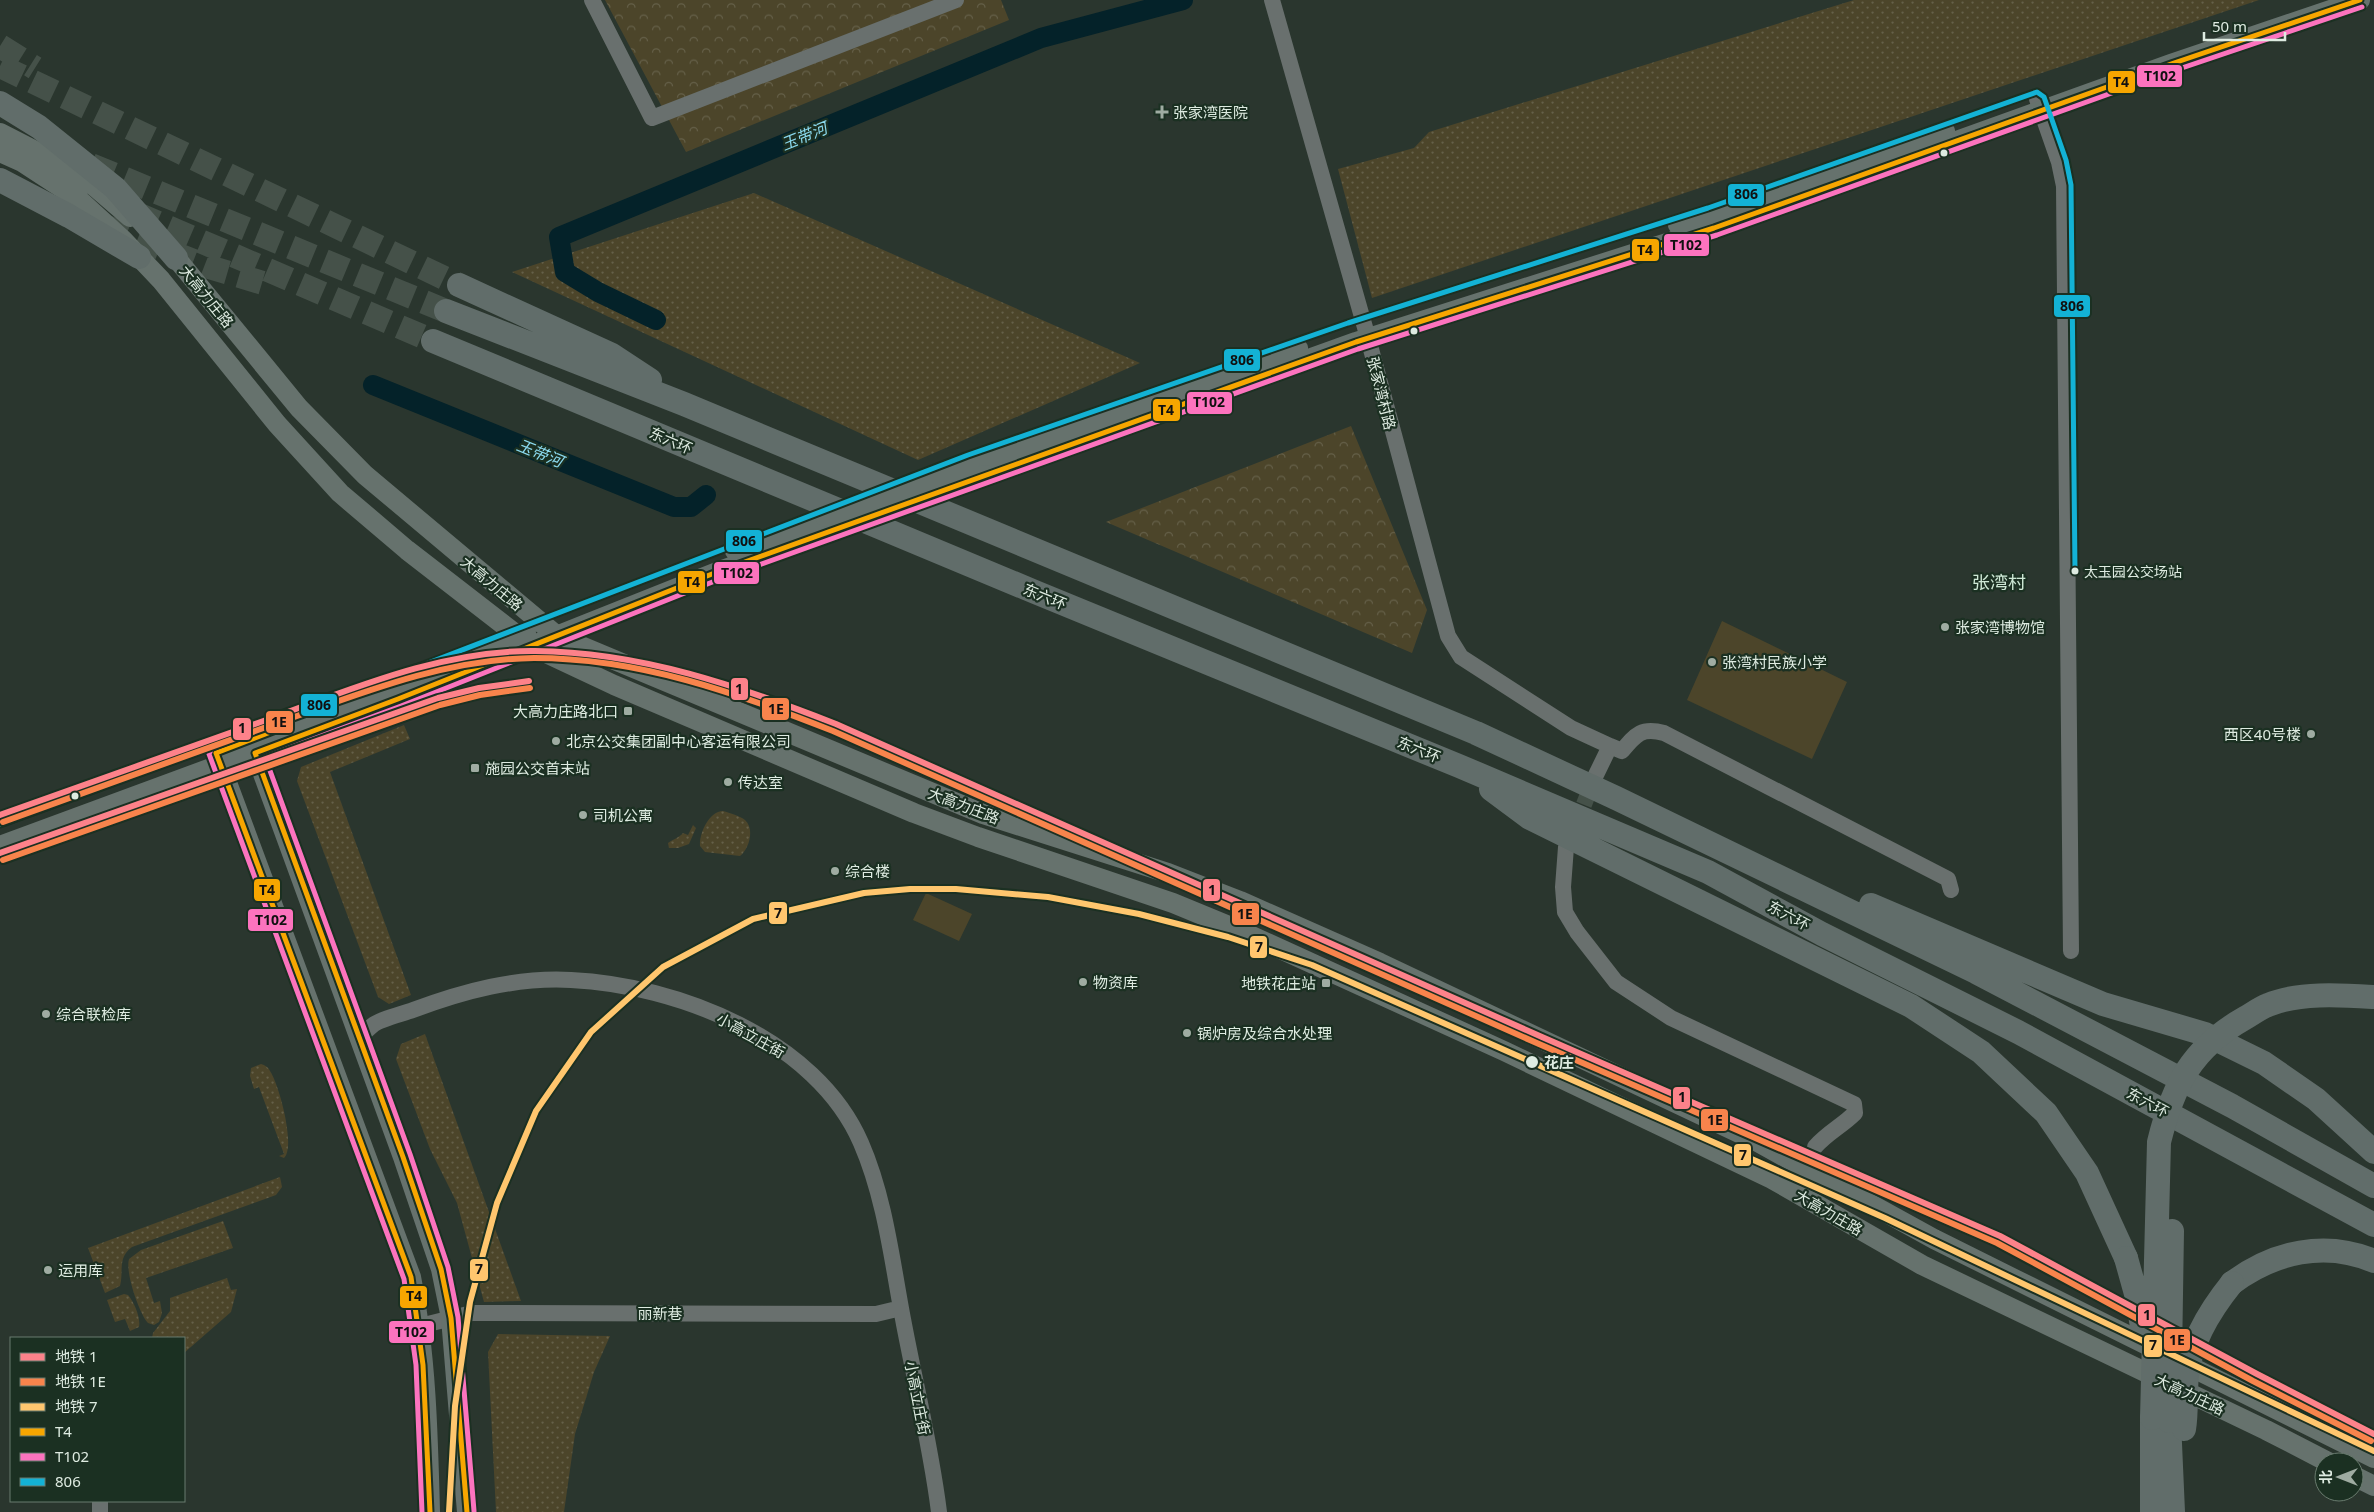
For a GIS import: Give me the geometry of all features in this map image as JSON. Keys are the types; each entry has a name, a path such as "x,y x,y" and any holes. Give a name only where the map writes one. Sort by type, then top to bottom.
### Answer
{"highway":[{"path":"0,103 39,128 115,188 176,258"},
{"path":"0,180 62,212 139,257"},
{"path":"459,286 612,355 684,404"},
{"name":"东六环","path":"446,311 684,404 1476,733 1616,798 1976,972 2232,1106 2374,1186"},
{"name":"东六环","path":"434,341 1035,592 1459,766 1708,872 1822,934 2018,1032 2374,1225"},
{"path":"1459,766 1530,818 1911,1006 1981,1052 2046,1113 2088,1174 2126,1258 2138,1301 2142,1328 2168,1422"},
{"path":"1616,798 2103,1004 2213,1038 2264,1063 2316,1099 2374,1152"},
{"path":"2173,1503 2168,1422 2158,1142 2167,1108 2183,1075 2213,1038 2268,1004 2307,997 2374,997"},
{"path":"2152,1512 2168,1422 2174,1145 2184,1107 2203,1072 2226,1047 2247,1032 2277,1017 2317,1011 2374,1013"},
{"path":"2168,1422 2187,1374 2193,1347 2215,1305 2232,1282 2253,1268 2286,1254 2320,1250 2354,1253 2374,1261"}],"main road":[{"path":"551,631 825,517 970,462 1366,332 1706,231 2318,0"},
{"path":"2039,105 2360,0"},
{"name":"大高力庄路","path":"0,133 43,154 94,186 176,258 299,408 365,475 551,631 983,814 1168,873 1240,901 1380,963 1756,1140 1934,1238 2374,1458"},
{"name":"大高力庄路","path":"0,152 22,162 77,198 139,257 167,287 277,424 340,493 407,550 524,641 614,685 914,813 978,838 1173,903 1250,935 1504,1051 1772,1179 1922,1265 2314,1455"},
{"path":"0,832 253,747 524,641 986,475 1366,332"},
{"path":"614,685 609,679 608,672 610,666 621,661"},
{"path":"253,747 441,1269 451,1318 466,1512"},
{"path":"0,846 218,759"},
{"path":"218,759 411,1277 420,1326 427,1419 430,1512"}],"street":[{"path":"592,0 652,118 956,0"},
{"name":"张家湾村路","path":"1272,2 1366,332 1448,636 1462,657 1571,728 1610,746"},
{"path":"2039,105 2059,162 2064,186 2071,951"},
{"path":"1594,779 1610,746 1622,751 1635,735 1650,729 1664,733 1948,879 1951,890"},
{"path":"1566,848 1563,886 1565,912 1577,932 1616,982 1671,1018 1854,1104 1855,1113 1843,1125 1832,1130 1815,1147"},
{"name":"小高立庄街","path":"359,1038 374,1023 462,992 505,984 549,979 601,981 642,988 677,998 723,1018 777,1047 808,1071 835,1099 860,1140 874,1176 939,1512"},
{"name":"丽新巷","path":"420,1326 480,1313 876,1314 901,1308"}],"green space":[{"path":"605,0 1001,0 1009,20 686,152"},
{"path":"1854,0 2259,0 1372,298 1338,169 1414,148 1429,132"},
{"path":"754,193 1140,363 918,460 512,272"},
{"path":"1351,426 1427,610 1412,653 1106,522"},
{"path":"1722,621 1847,682 1812,759 1687,700"},
{"path":"404,725 410,739 330,772 411,995 389,1004 378,997 297,781 301,767"},
{"path":"723,811 745,820 750,828 750,839 746,849 740,856 705,852 700,846 701,835 709,819 718,812"},
{"path":"693,825 696,828 689,844 678,848 669,848 668,843 683,833 688,835"},
{"path":"926,893 972,914 959,941 913,920"},
{"path":"425,1034 521,1301 484,1302 457,1203 430,1149 396,1059 401,1044"},
{"path":"261,1064 266,1066 274,1078 282,1101 288,1142 284,1158 279,1156 284,1154 259,1087 254,1089 250,1076 251,1068"},
{"path":"280,1177 282,1187 276,1195 132,1247 124,1256 120,1286 105,1293 88,1248"},
{"path":"223,1221 233,1248 146,1278 154,1303 160,1301 162,1313 159,1322 154,1325 148,1323 144,1318 134,1292 129,1273 129,1259 141,1250"},
{"path":"227,1278 231,1290 237,1289 231,1312 185,1352 185,1337 152,1337 153,1333 170,1311 170,1298"},
{"path":"124,1294 128,1295 133,1302 139,1319 139,1327 130,1331 125,1319 115,1322 107,1300"},
{"path":"498,1334 610,1336 594,1372 575,1434 564,1512 496,1512 488,1352"}],"waterway":[{"name":"玉带河","path":"656,320 598,292 565,272 559,237 1041,38 1183,0"},
{"name":"玉带河","path":"373,385 674,507 691,507 706,495"}],"tunnel":[{"path":"0,46 35,68"},
{"path":"0,66 459,285"},
{"path":"91,165 446,311"},
{"path":"135,213 433,341"},
{"path":"104,226 209,267 270,285"},
{"path":"1575,827 1594,779"}],"metro line":[{"name":"1","path":"0,815 366,684 399,673 467,657 501,652 574,653 613,657 689,674 726,684 836,724 1542,1037 2000,1236 2257,1374 2374,1434"},
{"name":"1E","path":"3,822 333,703 432,672 500,660 534,658 612,664 687,680 724,691 833,731 1539,1044 1997,1243 2253,1381 2371,1441"},
{"name":"1","path":"0,853 438,698 479,688 529,681"},
{"name":"1E","path":"3,860 440,705 480,695 530,688"},
{"name":"7","path":"449,1512 455,1406 470,1302 497,1203 536,1111 591,1032 663,967 753,919 864,893 910,889 956,889 1048,897 1139,914 1228,937 1312,965 1885,1218 2374,1451"}],"transit line":[{"name":"T4","path":"467,1512 451,1318 441,1269 403,1157 255,753 398,699 717,572 1356,342 1714,228 2171,64 2360,0"},
{"name":"T102","path":"474,1511 458,1317 448,1267 410,1154 265,757 401,706 720,579 1358,349 1717,235 2173,71 2362,7"},
{"name":"806","path":"0,824 213,746 968,455 1348,323 1708,208 2037,92 2044,97 2066,160 2071,185 2075,571"},
{"name":"T102","path":"278,721 213,746 209,754 404,1279 416,1365 422,1512"},
{"name":"T4","path":"281,728 216,753 411,1277 423,1365 430,1512"}],"place":[{"name":"张家湾医院","path":"1162,112"},
{"name":"太玉园公交场站","path":"2075,571"},
{"name":"张家湾博物馆","path":"1945,627"},
{"name":"张湾村民族小学","path":"1712,662"},
{"name":"大高力庄路北口","path":"628,711"},
{"name":"西区40号楼","path":"2311,734"},
{"name":"北京公交集团副中心客运有限公司","path":"556,741"},
{"name":"施园公交首末站","path":"475,768"},
{"name":"传达室","path":"728,782"},
{"name":"司机公寓","path":"583,815"},
{"name":"综合楼","path":"835,871"},
{"name":"物资库","path":"1083,982"},
{"name":"地铁花庄站","path":"1326,983"},
{"name":"综合联检库","path":"46,1014"},
{"name":"锅炉房及综合水处理","path":"1187,1033"},
{"name":"花庄","path":"1532,1062"},
{"name":"运用库","path":"48,1270"}],"district":[{"name":"张湾村","path":"1999,582"}]}
